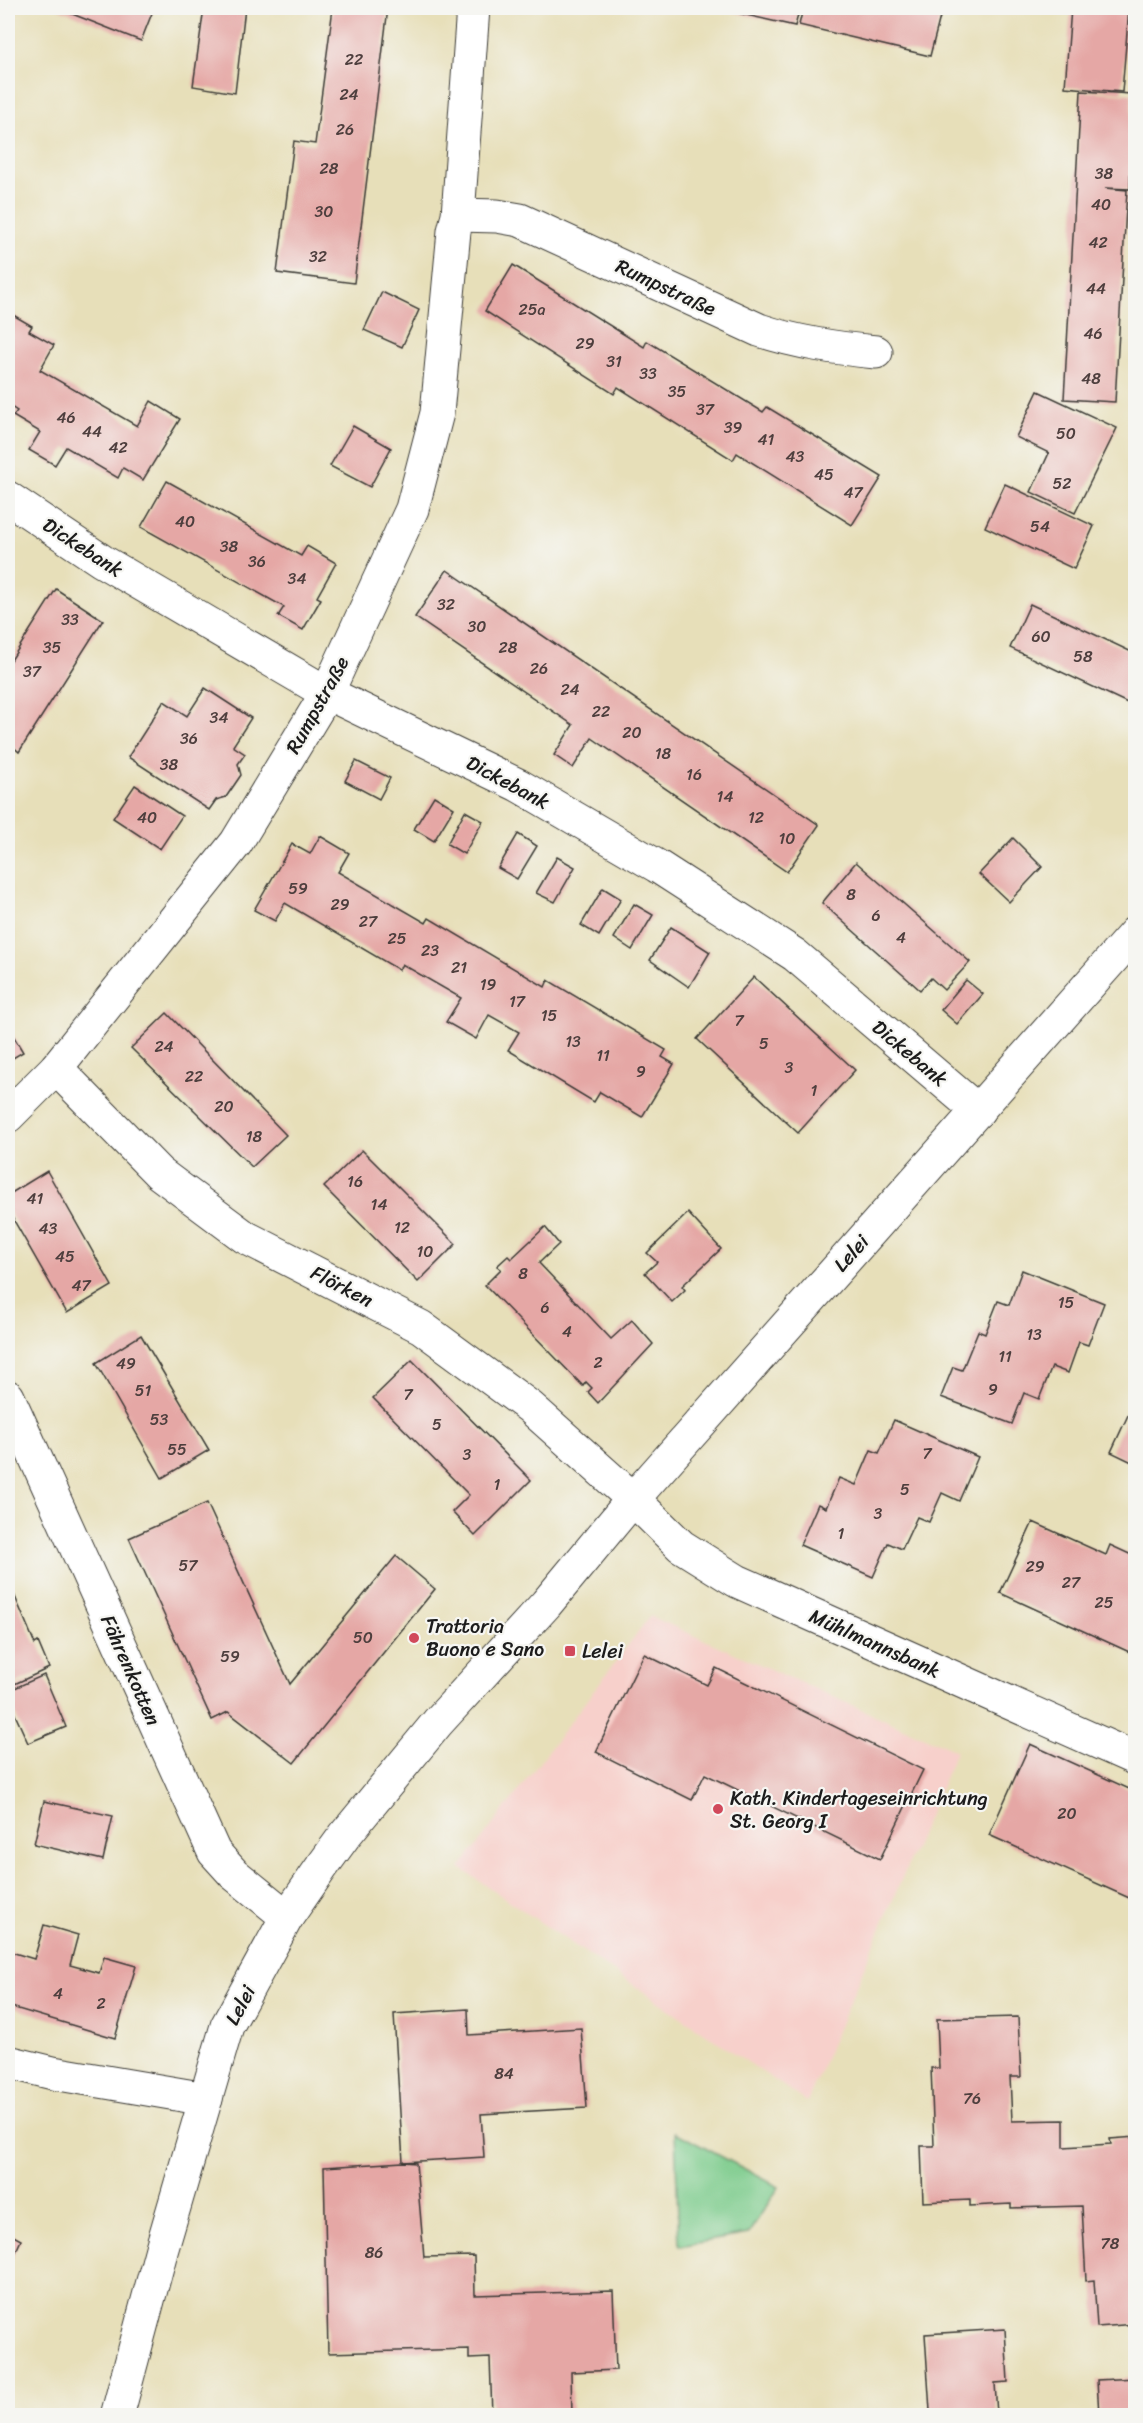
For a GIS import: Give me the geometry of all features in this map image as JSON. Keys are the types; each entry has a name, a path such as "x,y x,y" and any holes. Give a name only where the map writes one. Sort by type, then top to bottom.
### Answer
{"street":[{"name":"Rumpstraße","path":"8,1116 56,1068 236,843 327,693 412,509 437,413 454,231 458,215 473,8"},
{"name":"Rumpstraße","path":"458,215 497,216 520,220 759,330 780,337 818,346 876,352"},
{"name":"Dickebank","path":"8,498 102,561 327,693 518,785 657,866 795,955 978,1111"},
{"name":"Lelei","path":"117,2415 227,2026 287,1917 345,1835 430,1730 546,1604 633,1499 1136,932"},
{"name":"Flörken","path":"56,1068 159,1173 245,1237 421,1327 530,1407 633,1499"},
{"name":"Fährenkotten","path":"8,1397 214,1852 234,1874 287,1917"},
{"name":"Mühlmannsbank","path":"633,1499 681,1546 737,1581 1136,1759"},
{"path":"8,2062 53,2073 206,2099"}],"shaded area":[{"name":"Kath. Kindertageseinrichtung St. Georg I","path":"650,1616 956,1751 807,2102 460,1868"}],"green space":[{"path":"675,2132 779,2187 748,2234 679,2246"}],"building":[{"path":"57,8 154,8 141,41"},
{"path":"204,8 245,8 235,93 193,86"},
{"path":"333,8 388,8 354,283 277,273 294,141 315,144"},
{"path":"715,8 800,8 795,26"},
{"path":"803,8 942,9 930,56 799,25"},
{"path":"1071,8 1129,8 1122,92 1065,87"},
{"path":"1081,91 1132,94 1130,189 1105,188 1127,190 1115,402 1064,399"},
{"path":"513,265 644,347 647,341 763,412 767,407 882,477 852,525 737,453 733,460 618,387 614,394 485,311"},
{"path":"382,292 419,310 402,347 364,330"},
{"path":"8,312 32,326 29,331 54,345 40,370 137,426 151,401 180,419 143,480 123,468 118,478 66,447 55,465 29,450 40,432 13,416 17,411 8,405"},
{"path":"1038,391 1117,428 1075,513 1031,492 1049,453 1016,437"},
{"path":"353,426 391,448 370,487 330,466"},
{"path":"167,481 301,556 307,546 336,563 317,597 321,599 303,630 278,616 284,607 141,527"},
{"path":"1005,484 1094,526 1074,569 985,527"},
{"path":"447,570 819,825 787,872 592,738 573,768 554,755 573,725 415,617"},
{"path":"56,589 103,620 19,752 8,742 8,665"},
{"path":"1030,604 1136,654 1136,707 1010,648"},
{"path":"205,688 251,718 233,746 245,754 238,764 241,775 226,797 216,800 209,810 128,757 164,701 187,716"},
{"path":"356,761 390,778 379,799 345,781"},
{"path":"135,785 182,816 160,849 113,818"},
{"path":"434,796 454,808 434,841 414,829"},
{"path":"465,811 483,821 464,854 447,844"},
{"path":"518,834 537,846 517,879 498,868"},
{"path":"320,836 349,853 338,872 426,923 429,918 545,987 548,980 666,1050 662,1057 674,1064 642,1117 600,1092 594,1102 508,1050 519,1032 489,1015 476,1039 446,1022 461,998 402,964 399,970 285,903 275,921 254,910 292,844 310,854"},
{"path":"1013,838 1042,867 1009,902 979,874"},
{"path":"557,857 575,867 555,902 536,893"},
{"path":"856,862 970,962 944,990 931,978 920,990 822,903"},
{"path":"603,888 621,899 599,936 581,925"},
{"path":"634,904 653,915 632,950 614,938"},
{"path":"671,927 710,952 689,987 650,960"},
{"path":"754,977 855,1070 798,1133 697,1039"},
{"path":"966,980 983,994 957,1024 941,1010"},
{"path":"167,1013 286,1135 252,1167 131,1048"},
{"path":"8,1027 23,1052 8,1061"},
{"path":"362,1150 456,1244 418,1282 324,1187"},
{"path":"47,1171 112,1286 67,1313 8,1210 8,1195"},
{"path":"688,1213 721,1249 682,1286 685,1290 672,1302 645,1273 657,1262 647,1253"},
{"path":"545,1227 559,1244 539,1263 611,1339 632,1320 653,1344 598,1403 588,1392 592,1388 586,1382 583,1386 485,1285 501,1269 497,1266 508,1256 511,1259"},
{"path":"1022,1270 1104,1303 1088,1345 1079,1342 1068,1373 1052,1367 1039,1399 1024,1393 1012,1424 941,1397 953,1367 962,1370 978,1331 985,1334 998,1301 1009,1305"},
{"path":"141,1335 209,1450 162,1478 96,1363"},
{"path":"412,1360 531,1480 475,1536 452,1512 469,1495 373,1398"},
{"path":"1136,1398 1136,1464 1111,1452"},
{"path":"894,1420 978,1457 959,1501 942,1493 929,1522 917,1517 902,1549 888,1543 873,1577 800,1545 818,1504 826,1508 839,1478 856,1485 871,1450 879,1453"},
{"path":"207,1503 290,1684 396,1556 435,1589 294,1763 228,1712 212,1720 129,1538"},
{"path":"1033,1522 1106,1555 1110,1545 1136,1557 1136,1655 1000,1593"},
{"path":"8,1580 35,1644 38,1642 49,1668 8,1687"},
{"path":"644,1654 707,1685 716,1668 923,1770 880,1859 705,1774 692,1800 596,1752"},
{"path":"44,1675 66,1727 28,1743 8,1699 8,1691"},
{"path":"1030,1744 1136,1792 1136,1901 989,1835"},
{"path":"44,1801 113,1816 103,1860 34,1844"},
{"path":"44,1925 78,1935 70,1965 99,1973 104,1957 136,1966 115,2038 8,2006 8,1951 34,1959"},
{"path":"468,2009 469,2035 581,2028 587,2108 481,2114 484,2157 403,2162 394,2014"},
{"path":"1018,2017 1021,2077 1010,2077 1012,2121 1064,2120 1064,2147 1111,2144 1110,2139 1136,2137 1136,2324 1097,2327 1094,2280 1086,2281 1082,2206 1011,2208 1011,2204 970,2206 970,2200 923,2202 921,2146 934,2146 931,2068 939,2068 937,2019"},
{"path":"416,2163 424,2257 474,2256 475,2295 613,2291 616,2370 571,2372 572,2415 492,2415 490,2358 469,2359 469,2349 328,2353 324,2167"},
{"path":"8,2233 21,2240 8,2269"},
{"path":"1005,2329 1008,2382 995,2383 997,2415 921,2415 921,2411 930,2411 925,2334"},
{"path":"1136,2378 1136,2415 1099,2415 1097,2380"}],"place":[{"name":"Trattoria Buono e Sano","path":"414,1638"},
{"name":"Lelei","path":"570,1651"},
{"name":"Kath. Kindertageseinrichtung St. Georg I","path":"718,1809"}]}
